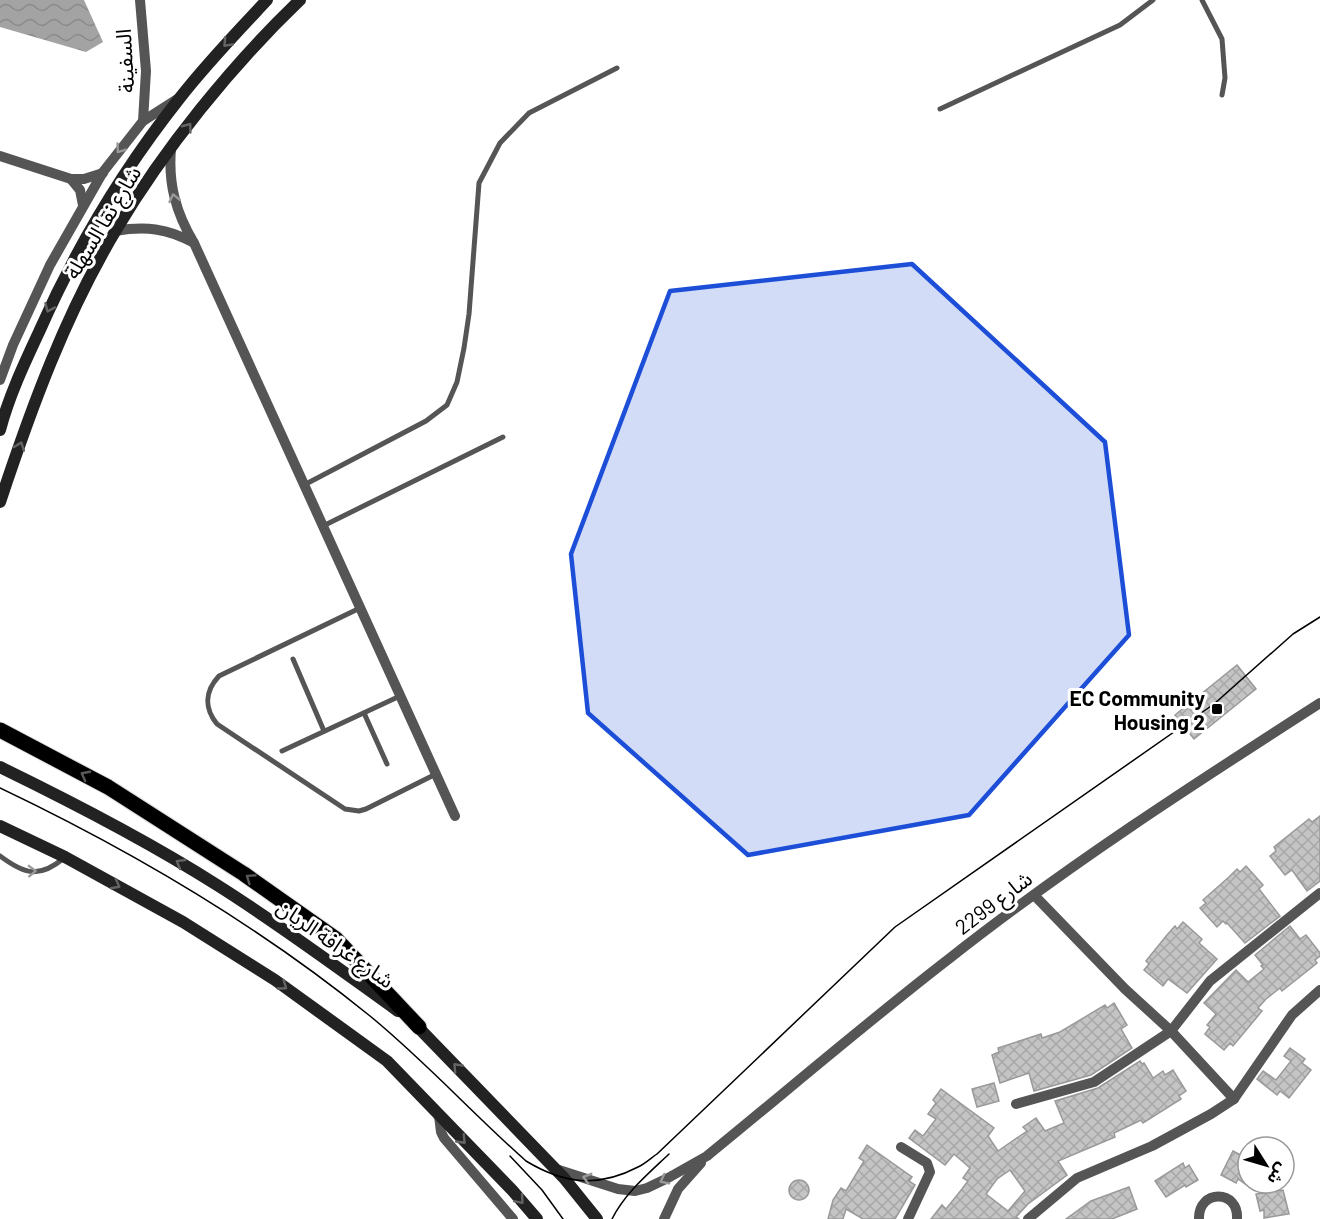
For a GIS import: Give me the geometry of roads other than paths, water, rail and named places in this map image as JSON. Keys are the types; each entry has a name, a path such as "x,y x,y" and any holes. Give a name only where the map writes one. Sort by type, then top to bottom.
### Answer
{"main road":[{"name":"شارع نقا السهلة","path":"0,430 23,367 56,292 107,199 180,98 267,0"},
{"name":"شارع نقا السهلة","path":"0,502 44,379 65,330 115,231 171,149 262,38 300,0"},
{"path":"0,730 108,787 244,874 336,939 419,1027"},
{"path":"0,759 43,788"},
{"name":"شارع غرافة الريان","path":"0,767 81,806 217,885 315,950 419,1027 556,1169 597,1219"},
{"path":"0,826 65,858 183,922 275,980 387,1061 512,1190 537,1219"}],"street":[{"name":"السفينة","path":"140,0 147,88 143,121"},
{"name":"شارع نقا السهلة","path":"0,380 33,301 83,205 103,172 143,121 180,98"},
{"path":"171,149 172,193 181,219 194,243 455,816"},
{"path":"0,156 71,179 84,179 103,172"},
{"path":"71,179 80,190 83,205"},
{"path":"115,231 136,227 166,230 194,243"},
{"name":"شارع 2299","path":"664,1219 678,1189 707,1156 950,958 1157,807 1320,703"},
{"path":"1016,1104 1094,1082 1171,1031 1210,981 1320,893"},
{"path":"1034,895 1125,989 1171,1031 1234,1099"},
{"path":"1028,1219 1077,1178 1152,1146 1234,1099 1292,1015 1320,990"},
{"path":"440,1116 441,1132 444,1138 513,1219"},
{"path":"901,1146 927,1163 930,1172 908,1219"},
{"name":"شارع 2299","path":"556,1169 618,1189 635,1191 668,1178 707,1156"},
{"path":"1199,1219 1202,1205 1206,1200 1217,1196 1224,1197 1234,1204 1237,1209 1237,1219"}],"lane":[{"path":"940,109 1120,25 1153,0"},
{"path":"1202,0 1222,39 1225,78 1222,95"},
{"path":"304,485 426,422 447,405 457,382 466,337 479,183 500,143 529,113 617,68"},
{"path":"323,526 503,437"},
{"path":"360,608 219,676 213,682 207,699 212,717 217,724 345,809 359,811 366,809 436,774"},
{"path":"293,659 324,731"},
{"path":"282,750 400,696"},
{"path":"364,713 387,764"},
{"path":"0,855 22,871 32,873 52,868 65,858"}],"water":[{"path":"0,0 84,0 103,42 86,52 0,27"}],"tram line":[{"path":"0,788 145,863 238,920 283,951 390,1033 526,1161 540,1169 568,1179 595,1180 623,1174 641,1166 657,1154 895,927 1214,704 1293,634 1320,617"},
{"path":"612,1219 630,1192 669,1154"},
{"path":"510,1156 542,1190 563,1219"}],"place":[{"name":"EC Community Housing 2","path":"1217,709"}]}
